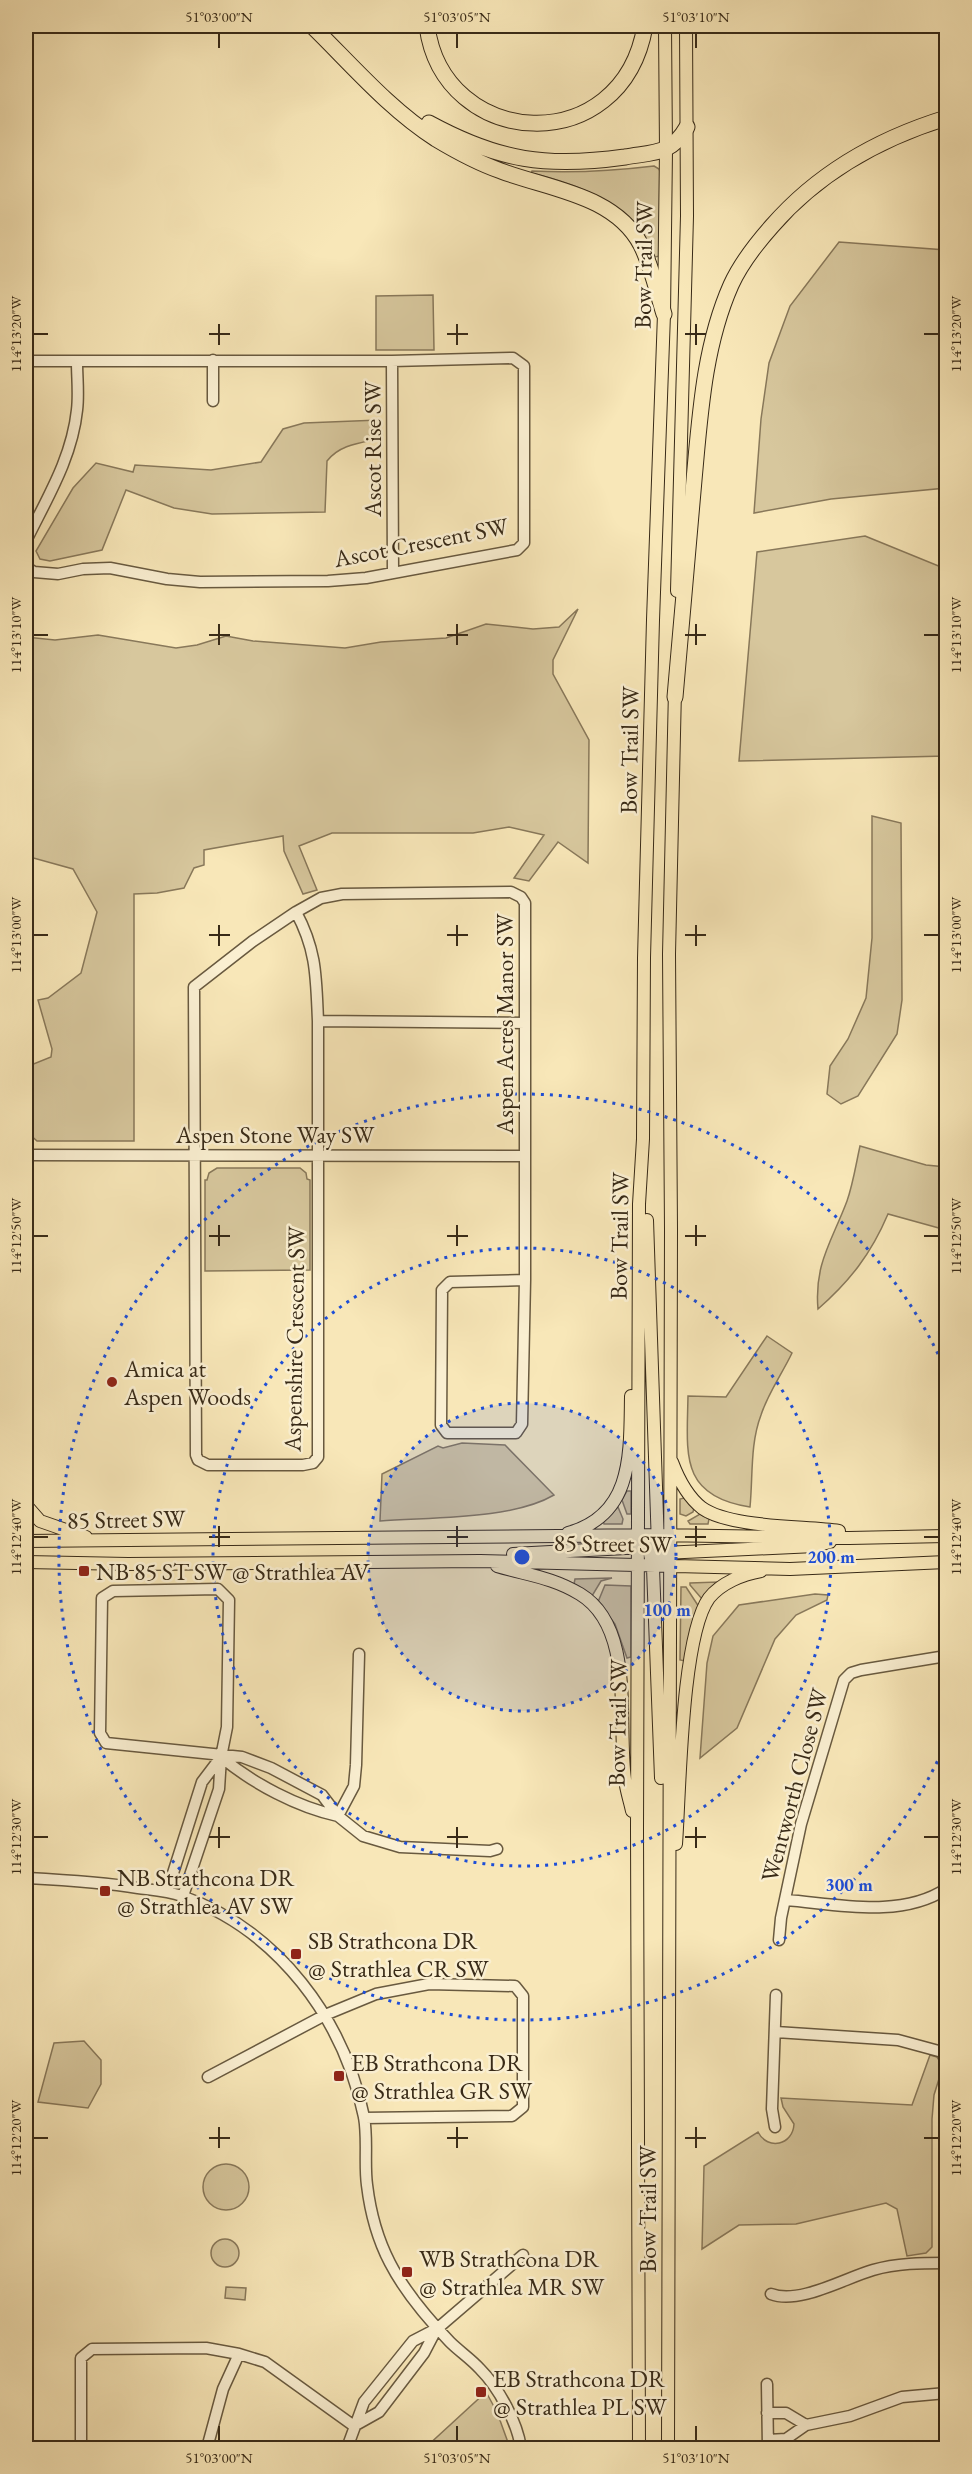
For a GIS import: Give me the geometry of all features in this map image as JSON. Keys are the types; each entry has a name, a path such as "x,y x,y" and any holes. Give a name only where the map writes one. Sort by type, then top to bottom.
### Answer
{"highway":[{"path":"312,26 387,100 434,138 477,161 591,200 607,209 628,227 641,244 664,314"},
{"path":"427,26 429,45 438,68 454,86 473,103 499,116 530,124 561,122 591,111 614,92 633,62 645,26"},
{"path":"387,100 465,142 519,158 553,163 590,162 666,150 681,137 687,127"},
{"path":"675,697 701,403 714,336 731,284 758,242 821,178 869,148 946,118"}],"main road":[{"name":"Bow Trail SW","path":"656,1549 639,1204 643,1139 644,958 664,314 666,150 664,26"},
{"name":"Bow Trail SW","path":"639,2448 638,1565 656,1549 670,1455 669,954 685,311 686,26"},
{"path":"643,1139 668,1916"},
{"path":"558,1536 576,1531 601,1516 616,1500 625,1478 630,1429 633,1265 639,1204"},
{"path":"670,1455 684,1488 700,1507 714,1514 746,1521 882,1538"},
{"path":"26,1505 40,1521 49,1526 95,1540"},
{"name":"85 Street SW","path":"26,1541 558,1536 790,1569 946,1562"},
{"name":"85 Street SW","path":"26,1562 128,1564 480,1561 638,1565 656,1549 849,1538 946,1536"},
{"path":"383,1562 656,1549"},
{"path":"480,1561 551,1579 591,1602 603,1617 615,1649 620,1685 625,1779 637,1830"},
{"path":"668,1916 673,1891 687,1692 700,1619 709,1599 721,1586 756,1572 790,1569"},
{"name":"Bow Trail SW","path":"668,1916 668,2448"}],"street":[{"name":"Ascot Crescent SW","path":"26,361 392,361 513,358 524,366 524,543 517,550 366,578 328,581 200,582 167,579 110,568 83,569 58,574 34,572 26,567"},
{"path":"213,360 213,401"},
{"name":"Ascot Rise SW","path":"392,361 393,573"},
{"path":"26,541 51,493 71,443 77,409 77,362"},
{"name":"Aspen Acres Manor SW","path":"196,1155 194,987 253,941 321,898 342,894 511,892 517,894 521,897 525,909 525,1280 521,1427 516,1433 447,1433 441,1425 442,1290 450,1282 525,1280"},
{"path":"296,912 304,927 315,960 318,1021 317,1154"},
{"path":"318,1021 525,1023"},
{"name":"Aspenshire Crescent SW","path":"196,1155 197,1458 208,1465 303,1465 313,1463 318,1456 317,1154"},
{"name":"Aspen Stone Way SW","path":"26,1155 525,1155"},
{"path":"183,1896 219,1789 221,1757 227,1727 229,1600 218,1589 113,1591 102,1598 100,1733 106,1743 221,1757 242,1757 271,1768 322,1796 338,1816 363,1836 400,1846 490,1851 497,1849"},
{"path":"338,1816 354,1786 359,1654"},
{"name":"Wentworth Close SW","path":"779,1940 781,1918 801,1824 844,1680 851,1673 861,1670 946,1656"},
{"path":"221,1757 240,1772 314,1811 338,1816"},
{"path":"167,1892 202,1782 221,1757"},
{"path":"26,1878 98,1881 183,1896 218,1912 259,1938 295,1973 325,2015 349,2065 364,2118 367,2185 376,2224 389,2261 407,2292 438,2328 482,2370 501,2398 519,2436 521,2448"},
{"name":"Wentworth Close SW","path":"786,1900 900,1906 926,1899 946,1889"},
{"path":"207,2077 325,2015 376,1994 429,1984 515,1986 523,1996 523,2107 519,2112 512,2116 364,2118"},
{"path":"775,2127 771,2109 776,1995"},
{"path":"776,2032 898,2040 946,2053"},
{"path":"347,2448 364,2402 413,2341 438,2328 523,2255"},
{"path":"771,2294 787,2296 809,2293 846,2278 888,2267 946,2263"},
{"path":"354,2426 379,2412 424,2353 438,2328"},
{"path":"81,2448 81,2358 92,2349 206,2348 239,2354 265,2362 354,2426"},
{"path":"207,2448 224,2389 239,2354"},
{"path":"767,2384 768,2444 786,2439 806,2425 850,2416 902,2397 946,2393"},
{"path":"767,2413 786,2413 806,2425"}],"shaded area":[{"path":"654,166 661,174 660,256 655,257 646,239 634,224 604,200 569,184 531,173 532,171 593,171"},
{"path":"839,242 946,250 946,324 939,361 946,384 946,488 831,499 754,513 761,419 769,363 790,306"},
{"path":"433,295 434,350 376,350 376,296"},
{"path":"379,420 378,439 343,448 327,461 325,512 212,514 174,508 126,490 102,550 50,561 40,559 36,551 73,488 96,463 133,472 135,465 211,470 261,462 283,429 304,423"},
{"path":"865,536 946,569 946,756 739,761 757,552"},
{"path":"578,609 553,660 553,674 589,740 588,863 558,842 529,881 514,878 544,835 509,827 473,833 332,833 299,846 317,890 303,894 284,851 283,836 204,850 204,865 194,868 184,888 134,894 134,1141 37,1141 26,1131 26,1067 51,1057 52,1049 38,1000 48,998 81,973 97,912 73,869 26,856 26,637 55,640 98,635 176,648 197,645 226,636 253,641 345,648 381,642 446,638 486,624 533,629 559,627"},
{"path":"872,816 901,823 902,1000 897,1034 858,1096 841,1104 827,1094 830,1066 848,1039 866,998 872,938"},
{"path":"860,1146 926,1165 946,1167 946,1230 888,1214 859,1266 818,1309 817,1293 821,1266 849,1194"},
{"path":"217,1168 300,1168 306,1173 307,1179 310,1180 310,1270 205,1271 205,1180 209,1173"},
{"path":"767,1336 792,1353 767,1399 757,1426 753,1449 750,1507 727,1501 710,1493 699,1482 688,1454 688,1396 726,1397"},
{"path":"462,1443 505,1445 554,1495 516,1509 493,1513 380,1521 382,1474 438,1446 443,1448"},
{"path":"627,1491 631,1491 631,1514 627,1514 622,1500"},
{"path":"684,1498 694,1508 693,1512 686,1516 680,1514 680,1499"},
{"path":"618,1507 623,1519 622,1524 604,1524 603,1520"},
{"path":"700,1514 709,1519 708,1524 690,1524 688,1521"},
{"path":"612,1578 601,1581 592,1596 574,1584 575,1579"},
{"path":"718,1582 702,1599 690,1585 690,1583"},
{"path":"605,1585 631,1586 631,1657 627,1658 615,1624 598,1602"},
{"path":"681,1587 686,1587 699,1607 685,1661 680,1660"},
{"path":"815,1594 828,1595 827,1600 796,1615 775,1639 737,1728 700,1758 707,1663 713,1636 739,1605"},
{"path":"84,2041 101,2060 101,2084 88,2108 38,2102 54,2043"},
{"path":"930,2055 937,2057 943,2066 934,2095 932,2247 926,2253 907,2256 897,2209 886,2203 796,2224 739,2225 702,2249 704,2166 758,2132 768,2142 785,2141 793,2131 794,2124 783,2107 781,2098 912,2105"},
{"path":"226,2164 242,2171 249,2187 242,2203 226,2210 210,2203 203,2187 210,2171"},
{"path":"225,2239 235,2243 239,2253 235,2263 225,2267 215,2263 211,2253 215,2243"},
{"path":"226,2287 246,2288 245,2300 225,2298"},
{"path":"486,2392 497,2412 510,2448 425,2448"}],"place":[{"name":"Amica at Aspen Woods","path":"112,1382"},
{"name":"NB 85 ST SW @ Strathlea AV","path":"84,1571"},
{"name":"NB Strathcona DR @ Strathlea AV SW","path":"105,1891"},
{"name":"SB Strathcona DR @ Strathlea CR SW","path":"296,1954"},
{"name":"EB Strathcona DR @ Strathlea GR SW","path":"339,2076"},
{"name":"WB Strathcona DR @ Strathlea MR SW","path":"407,2272"},
{"name":"EB Strathcona DR @ Strathlea PL SW","path":"481,2392"}]}
